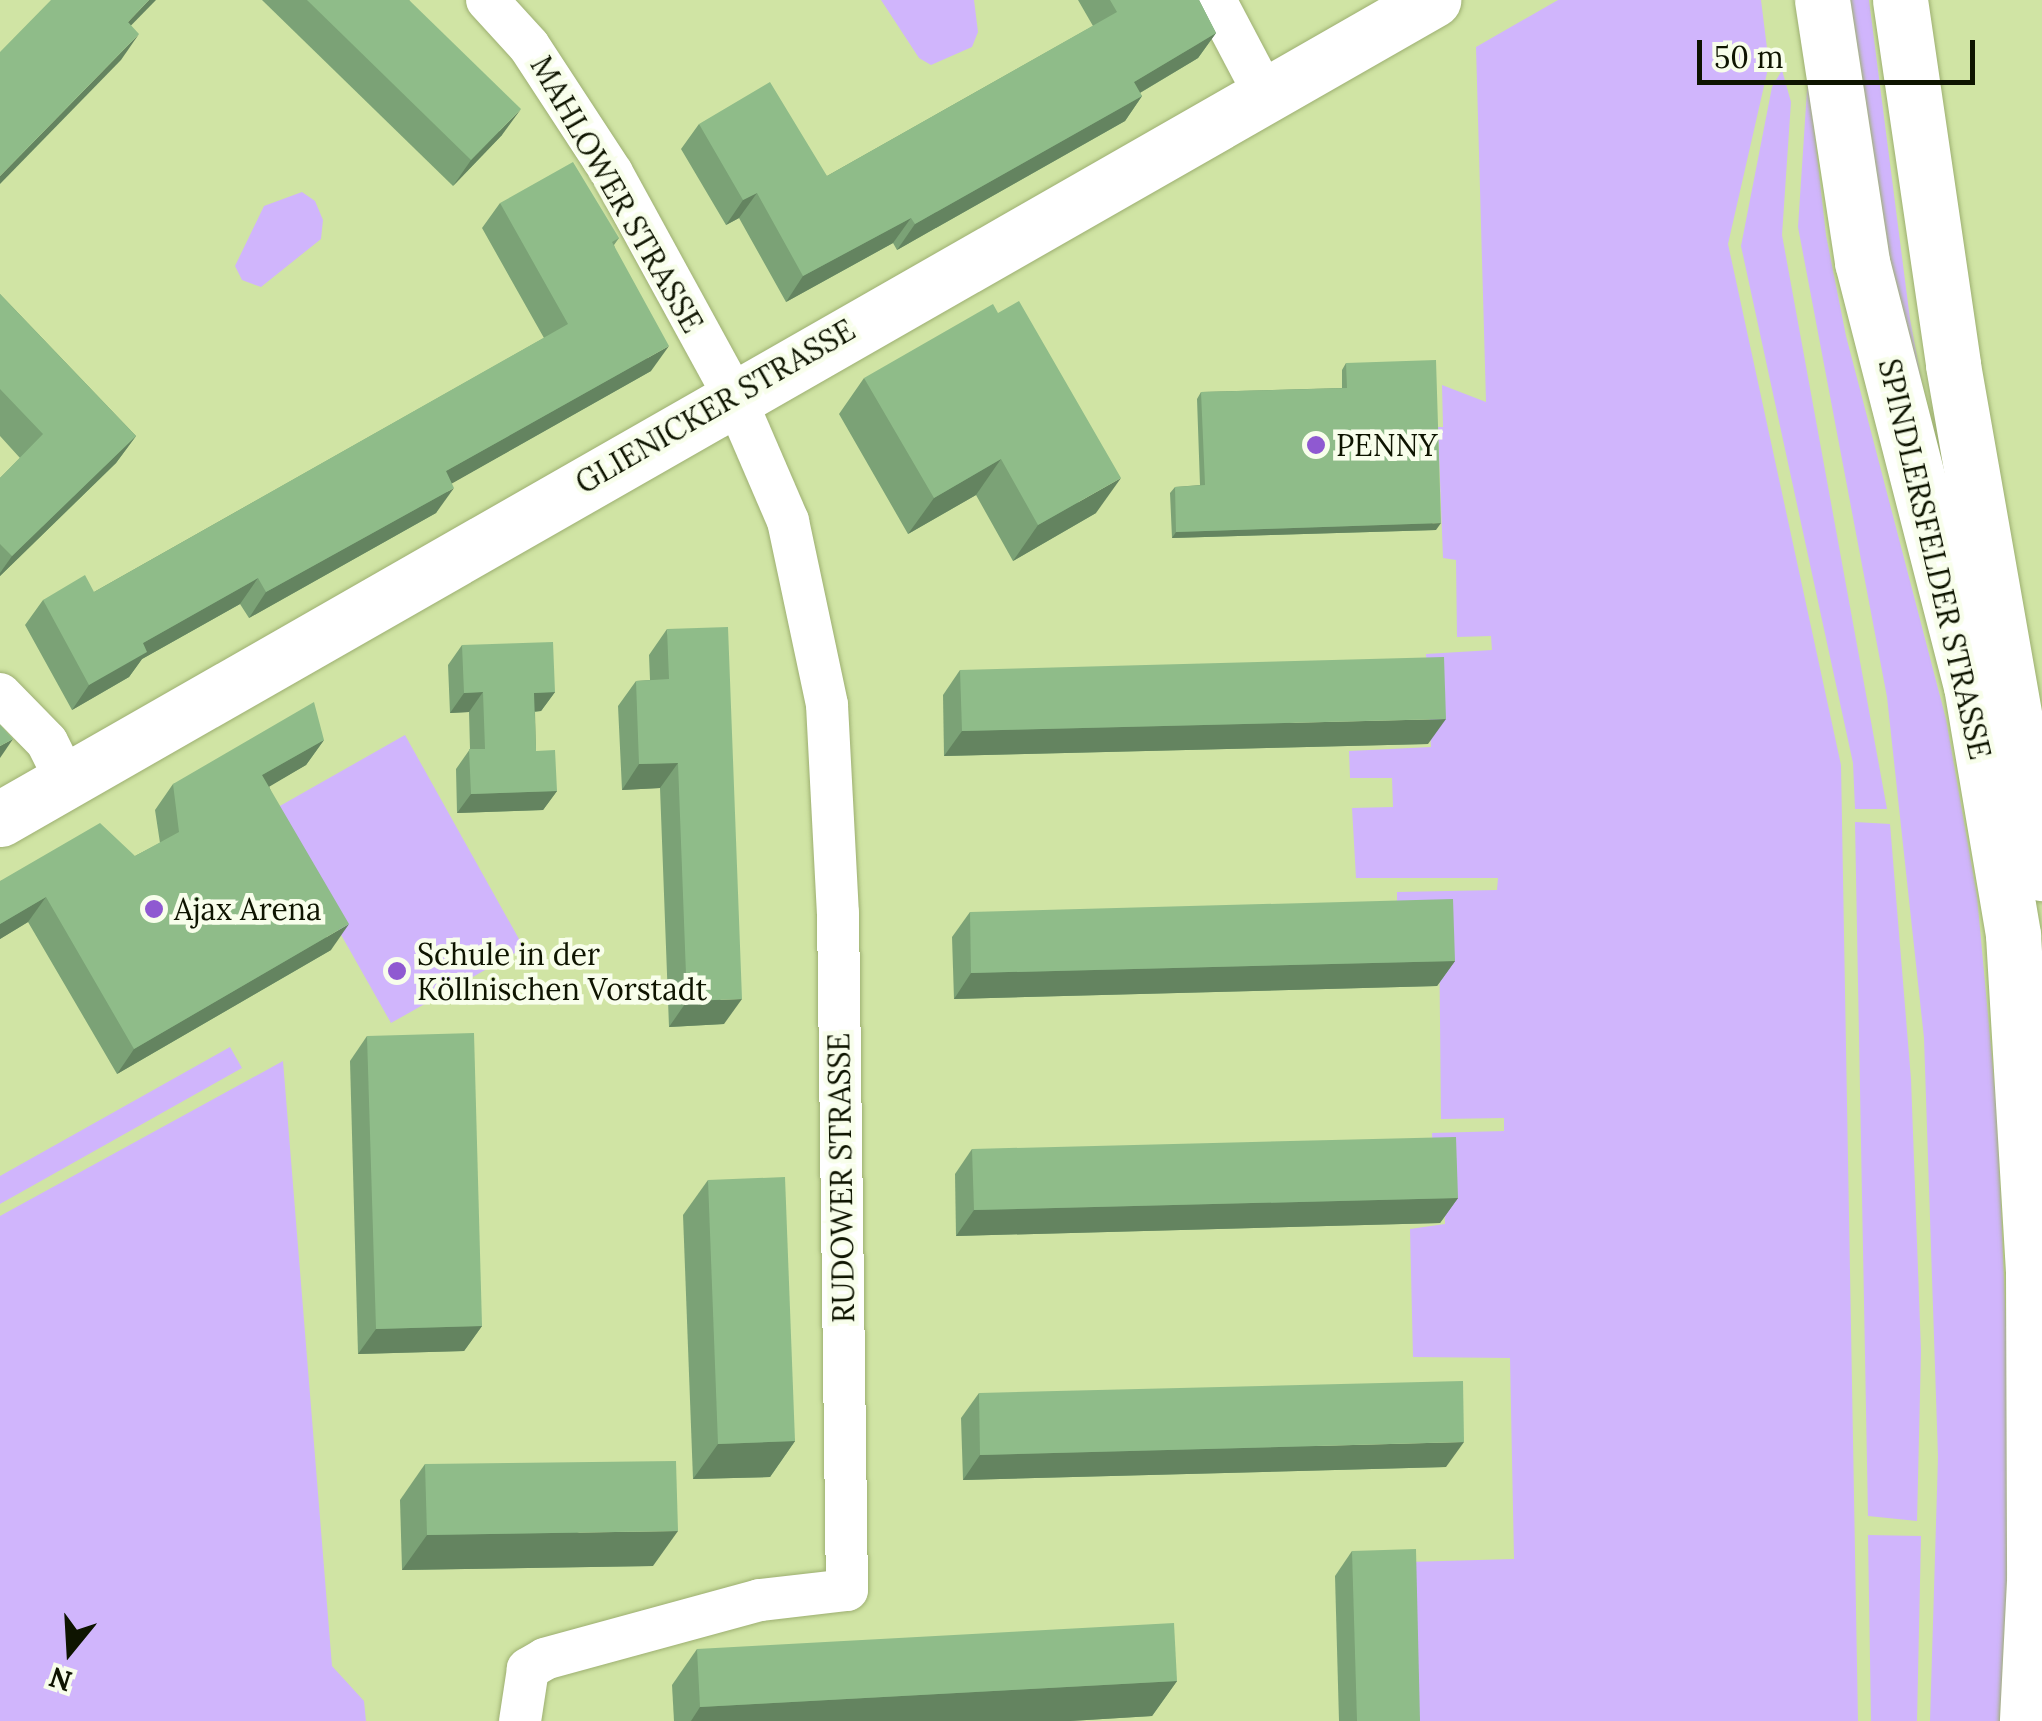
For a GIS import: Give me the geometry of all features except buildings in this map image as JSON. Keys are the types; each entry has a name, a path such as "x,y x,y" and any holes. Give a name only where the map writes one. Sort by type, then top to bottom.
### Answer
{"main road":[{"name":"GLIENICKER STRASSE","path":"0,819 1433,0"},
{"name":"SPINDLERSFELDER STRASSE","path":"1822,0 1862,262 1971,686 2013,934 2034,1272 2028,1721"},
{"name":"SPINDLERSFELDER STRASSE","path":"1900,0 1953,364 2042,872"}],"street":[{"name":"MAHLOWER STRASSE","path":"487,0 530,46 612,173 735,398"},
{"path":"1215,0 1264,94"},
{"name":"RUDOWER STRASSE","path":"520,1721 528,1669 545,1659 685,1618 847,1590 838,912 828,705 788,521 735,398"},
{"path":"0,694 46,742 66,780"}],"shaded area":[{"path":"881,0 974,0 978,32 972,47 931,65 919,58"},
{"path":"1558,0 1761,0 1769,64 1728,244 1841,765 1858,1721 1410,1721 1407,1562 1514,1559 1510,1358 1413,1357 1410,1229 1445,1224 1443,1161 1433,1160 1432,1133 1504,1131 1504,1118 1441,1119 1439,922 1397,922 1397,892 1497,890 1498,878 1356,878 1352,808 1393,807 1392,778 1350,778 1349,751 1431,747 1426,654 1492,650 1491,636 1457,637 1456,560 1443,558 1438,427 1443,427 1442,385 1486,402 1476,47"},
{"path":"1843,0 1869,0 1910,319 1938,468 1898,331"},
{"path":"1782,70 1791,102 1782,235 1887,809 1855,809 1853,763 1741,246 1772,87"},
{"path":"1808,75 1826,235 1846,336 1946,719 1977,896 1997,1112 2014,1515 2006,1721 1930,1721 1938,1457 1924,1038 1887,697 1798,227"},
{"path":"302,192 315,201 323,220 321,239 261,287 242,280 235,266 264,206"},
{"path":"405,735 524,948 391,1023 271,811"},
{"path":"1855,822 1890,824 1911,1079 1921,1351 1917,1521 1868,1516"},
{"path":"230,1047 242,1068 0,1204 0,1176"},
{"path":"283,1061 332,1666 364,1701 366,1721 0,1721 0,1216"},
{"path":"1868,1535 1921,1536 1917,1721 1871,1721"}],"place":[{"name":"PENNY","path":"1316,445"},
{"name":"Ajax Arena","path":"154,909"},
{"name":"Schule in der Köllnischen Vorstadt","path":"397,971"}]}
